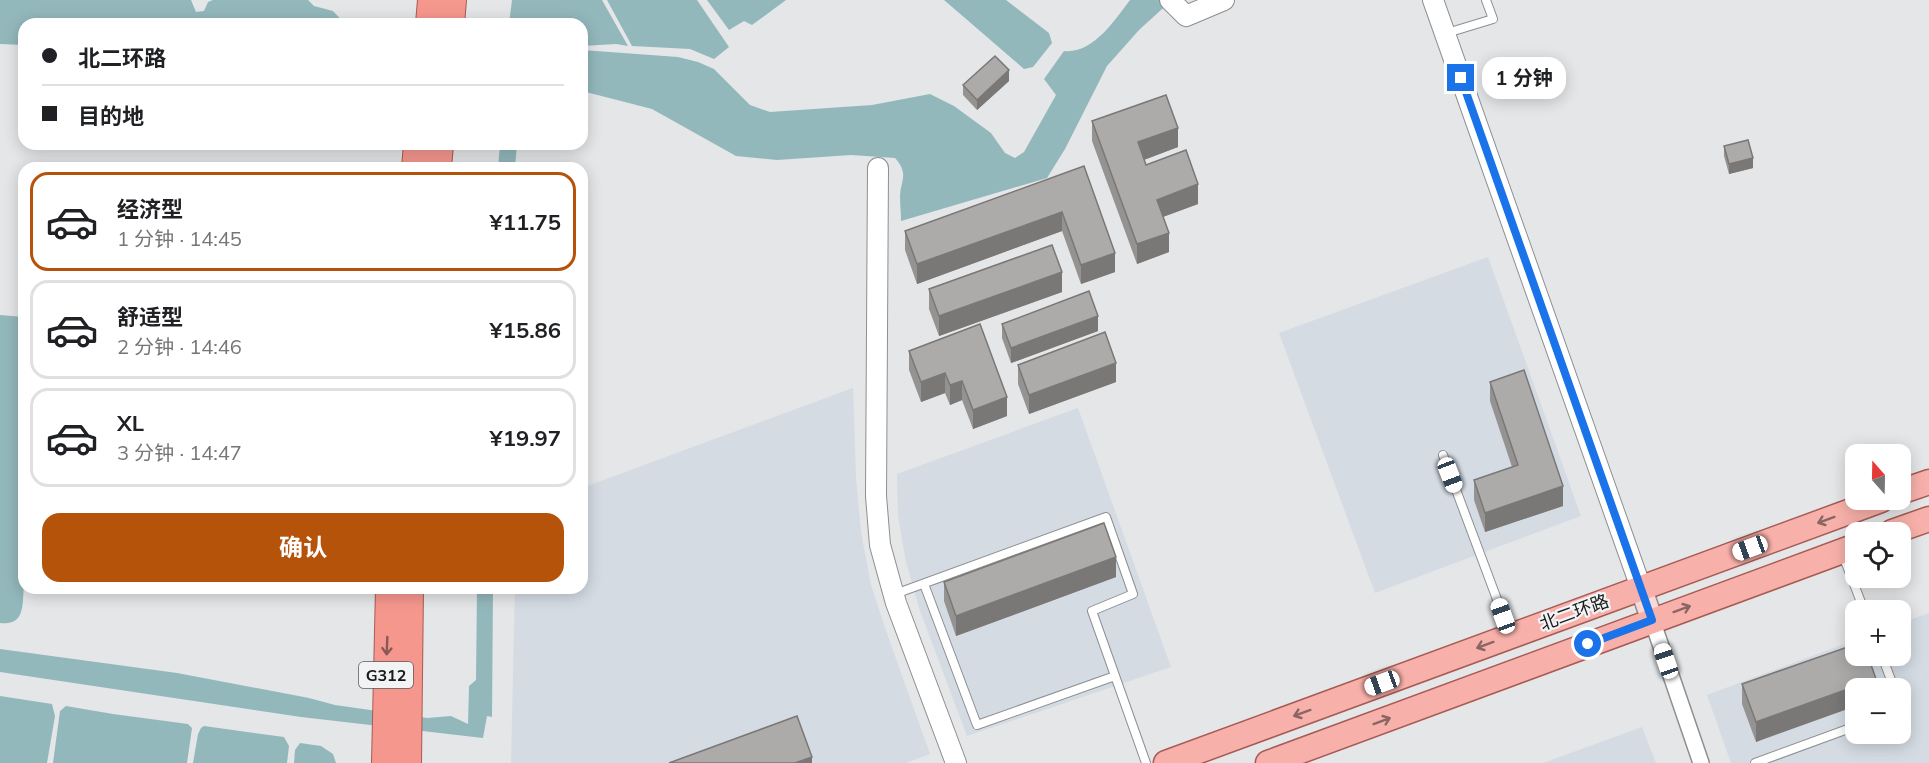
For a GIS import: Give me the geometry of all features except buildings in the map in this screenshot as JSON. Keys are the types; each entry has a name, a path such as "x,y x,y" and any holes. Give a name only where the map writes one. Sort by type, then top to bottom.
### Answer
{"highway":[{"path":"430,18 431,0"},
{"path":"452,18 453,0"},
{"name":"G312","path":"385,763 389,594"},
{"name":"G312","path":"408,763 410,594"}],"main road":[{"path":"1911,488 1929,482"},
{"name":"北二环路","path":"1166,763 1854,510"},
{"path":"1911,526 1929,519"},
{"name":"北二环路","path":"1268,763 1845,550"},
{"path":"1641,588 1652,620"}],"street":[{"path":"1172,2 1186,16 1224,0"},
{"path":"1433,0 1641,588"},
{"path":"878,168 876,495 880,545 894,595 956,763"},
{"path":"1652,620 1701,763"}],"lane":[{"path":"1445,34 1493,19 1486,0"},
{"path":"1443,455 1511,636"},
{"path":"894,595 1106,517 1133,594 1092,611 1146,763"},
{"path":"924,584 977,725 1115,676"},
{"path":"1755,763 1845,730"}],"shaded area":[{"path":"1488,257 1581,516 1375,593 1279,333"},
{"path":"853,388 856,478 861,532 871,585 930,754 906,763 511,763 515,594 588,594 588,486"},
{"path":"1078,408 1171,667 967,736 919,608 906,562 898,516 897,474"},
{"path":"1929,613 1929,763 1731,763 1707,695 1845,644 1845,666 1911,666 1911,619"},
{"path":"1642,727 1656,763 1543,763"}],"water":[{"path":"0,0 191,0 196,12 204,11 208,2 213,0 308,0 314,6 333,11 339,18 18,18 18,45 0,44"},
{"path":"512,0 602,0 628,46 616,44 588,46 588,18 510,18"},
{"path":"607,0 697,0 729,47 714,59 690,49 632,46"},
{"path":"707,0 786,0 752,25 744,21 729,30"},
{"path":"944,0 1006,0 1049,33 1052,43 1033,67 1024,69"},
{"path":"1130,0 1172,0 1139,30 1107,66 1065,149 1047,178 901,221 900,196 903,173 895,158 851,155 777,160 736,156 652,109 588,93 588,50 678,57 698,62 714,69 750,105 770,112 872,105 930,94 954,106 991,133 1005,153 1015,158 1024,152 1056,95 1044,79 1064,51 1075,51 1084,47 1110,26"},
{"path":"500,150 516,150 516,162 498,162"},
{"path":"0,315 18,316 18,594 23,594 21,612 18,617 8,623 0,623"},
{"path":"477,594 493,594 492,717 487,716 483,738 301,717 0,672 0,649 177,673 335,705 427,718 451,716 468,724 469,686 476,680"},
{"path":"0,696 52,704 55,716 47,763 0,763"},
{"path":"66,706 188,724 192,728 187,763 53,763 60,711"},
{"path":"204,726 284,737 289,746 287,763 193,763 198,734"},
{"path":"300,743 321,746 333,754 336,763 294,763 295,750"}],"route":[{"path":"1461,78 1652,620 1588,644"}]}
